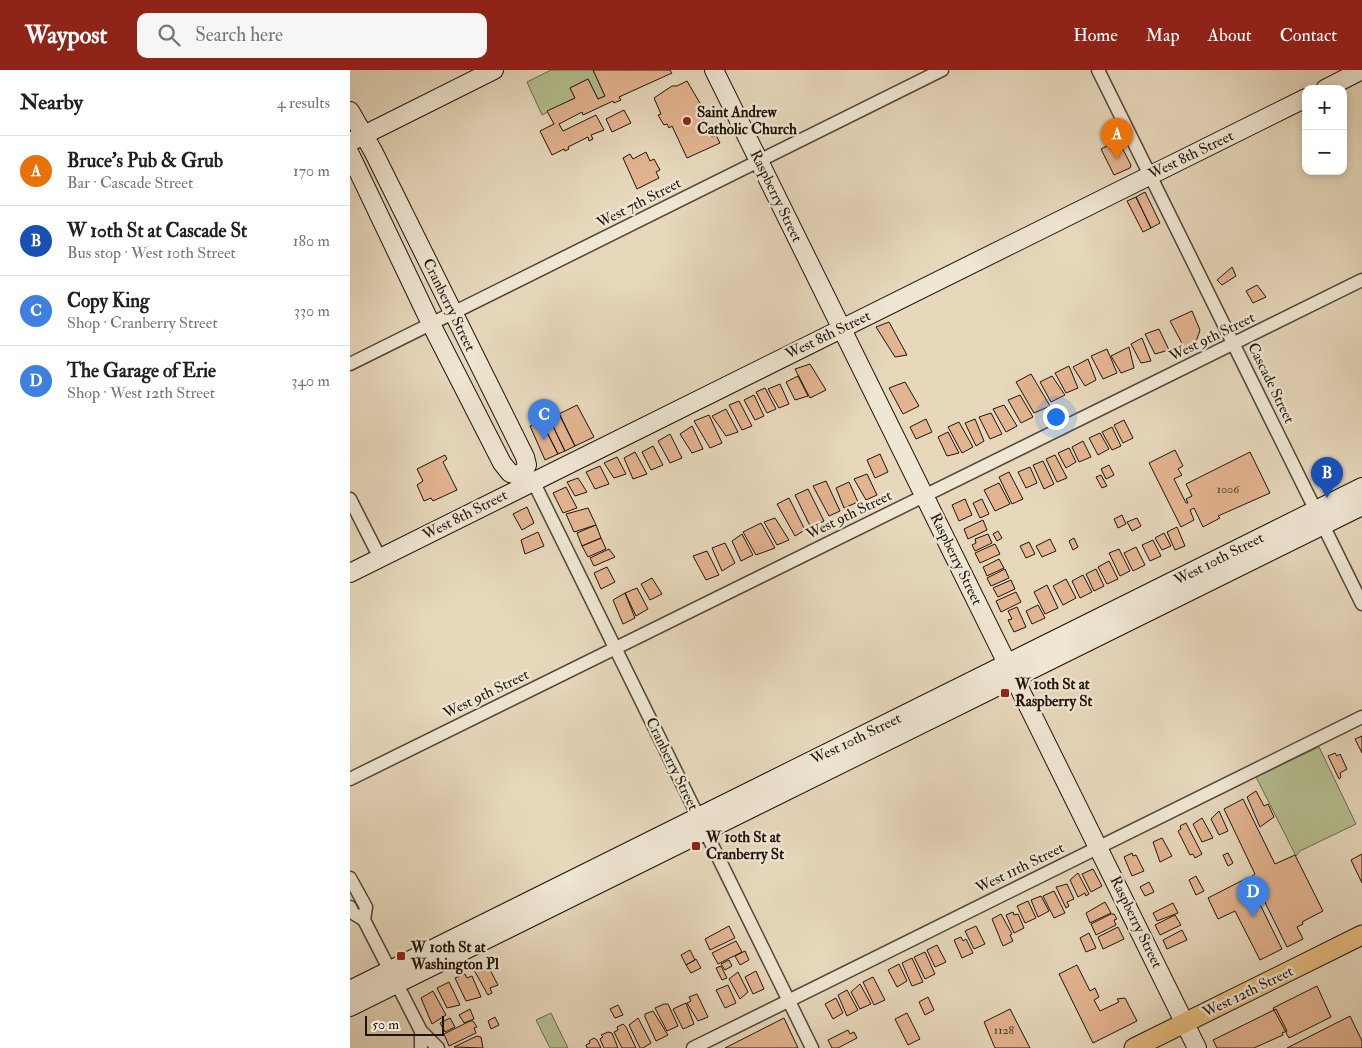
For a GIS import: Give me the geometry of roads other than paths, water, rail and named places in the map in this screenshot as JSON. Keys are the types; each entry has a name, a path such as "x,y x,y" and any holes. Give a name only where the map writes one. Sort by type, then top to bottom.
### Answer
{"main road":[{"name":"West 12th Street","path":"1134,1048 1362,935"}],"street":[{"path":"357,138 494,70"},
{"name":"Raspberry Street","path":"714,70 1186,1022 1197,1048"},
{"name":"West 7th Street","path":"350,364 942,70"},
{"name":"Cascade Street","path":"1098,70 1362,604"},
{"path":"1333,85 1362,70"},
{"name":"West 8th Street","path":"350,573 526,480 841,328 1302,100"},
{"name":"Cranberry Street","path":"350,111 357,138 378,159 525,457 527,465 526,480 615,649 812,1048"},
{"name":"Cranberry Street","path":"350,154 431,324 502,463 510,474 526,480"},
{"name":"West 9th Street","path":"350,779 1362,280"},
{"name":"West 10th Street","path":"350,1007 393,977 1319,518 1362,487"},
{"path":"350,500 380,558"},
{"name":"West 10th Street","path":"1319,518 1362,506"},
{"name":"West 11th Street","path":"693,1048 1362,717"},
{"path":"350,878 366,907 364,920"},
{"path":"350,907 353,913 364,920 421,1031 438,1048"},
{"name":"West 10th Street","path":"350,990 393,977"},
{"path":"421,1031 421,1048"}],"place":[{"name":"Saint Andrew Catholic Church","path":"687,121"},
{"name":"Bruce's Pub & Grub","path":"1117,159"},
{"name":"Copy King","path":"544,440"},
{"name":"W 10th St at Cascade St","path":"1327,498"},
{"name":"W 10th St at Raspberry St","path":"1005,693"},
{"name":"W 10th St at Cranberry St","path":"696,846"},
{"name":"The Garage of Erie","path":"1253,917"},
{"name":"W 10th St at Washington Pl","path":"401,956"}]}
